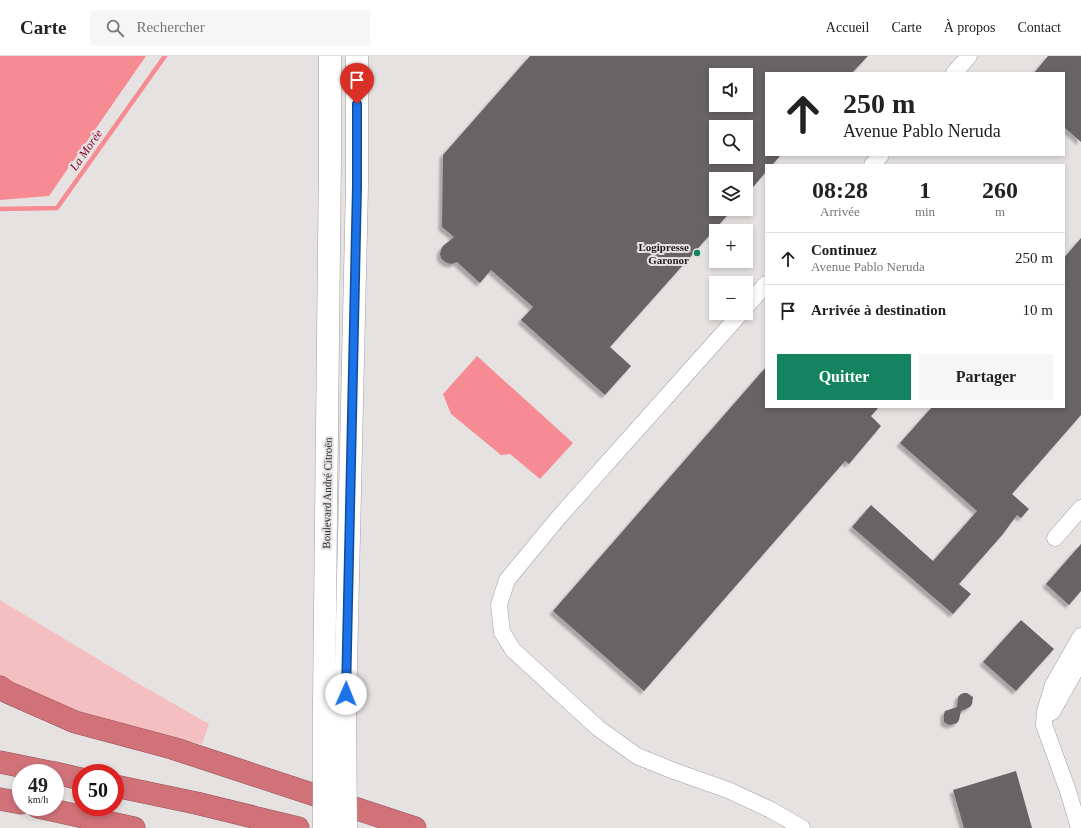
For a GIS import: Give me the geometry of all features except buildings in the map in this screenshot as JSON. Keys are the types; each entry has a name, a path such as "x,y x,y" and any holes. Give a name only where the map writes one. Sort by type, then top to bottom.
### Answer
{"highway":[{"path":"0,686 7,692 75,722 172,748 415,828"},
{"path":"0,762 12,764"},
{"path":"124,788 196,802 298,828"},
{"path":"0,799 12,801"},
{"path":"64,813 134,828"}],"main road":[{"name":"Boulevard André Citroën","path":"324,828 330,56"},
{"name":"Boulevard André Citroën","path":"346,828 345,710 357,186 357,56"}],"street":[{"path":"955,72 969,56"},
{"path":"873,164 880,156"},
{"path":"753,299 765,285"},
{"path":"735,320 559,517 507,580 500,605 502,632 513,650 518,655 598,728 637,756 728,790 771,810 802,828"},
{"path":"1056,538 1081,508"},
{"path":"1079,828 1068,791 1044,725 1045,711 1053,685 1081,636"},
{"path":"1044,725 1081,660"}],"shaded area":[{"path":"0,56 146,56 49,196 0,200"},
{"path":"477,356 573,443 540,479 510,454 501,455 451,414 443,394"},
{"path":"0,600 139,684 209,724 202,744 178,741 81,714 13,686 0,676"}],"waterway":[{"name":"La Morée","path":"0,209 57,208 165,56"}],"place":[{"name":"Logipresse Garonor","path":"697,253"}],"route":[{"path":"346,694 357,186 357,104"}]}
